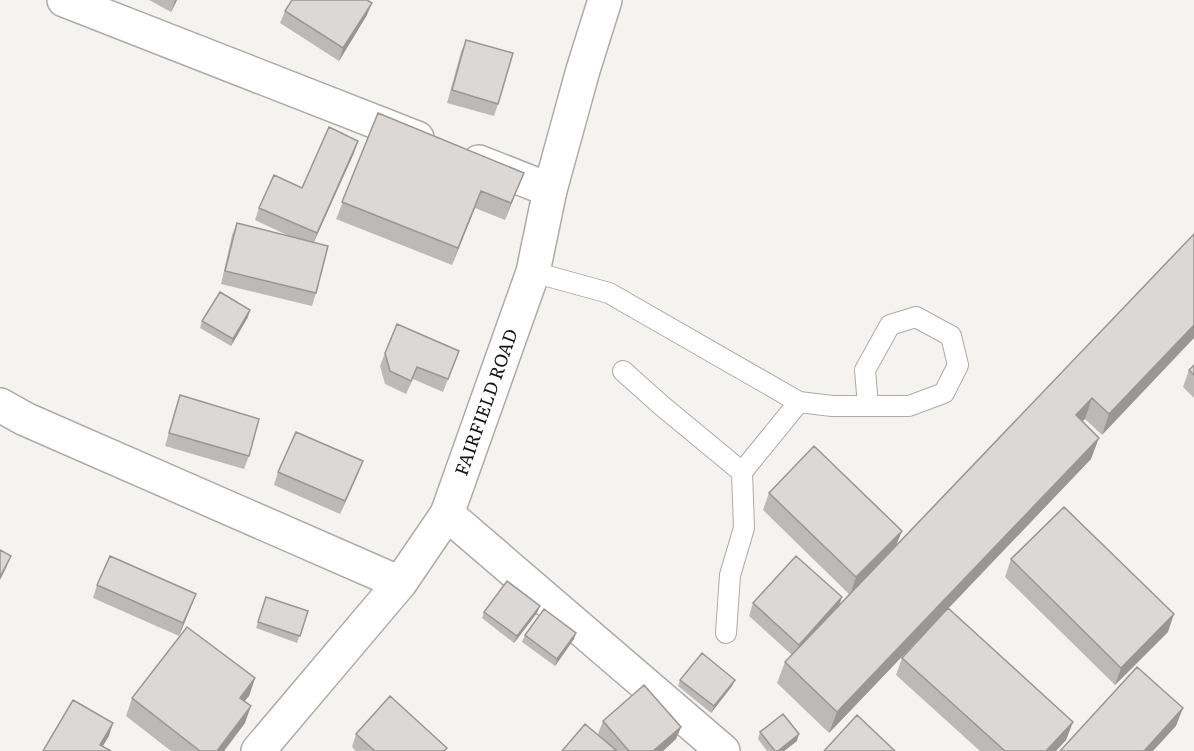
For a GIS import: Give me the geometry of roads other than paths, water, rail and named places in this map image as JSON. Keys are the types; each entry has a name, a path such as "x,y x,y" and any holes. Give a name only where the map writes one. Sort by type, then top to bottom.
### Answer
{"street":[{"path":"64,0 550,190"},
{"name":"FAIRFIELD ROAD","path":"274,746 400,583 447,514 533,272 550,190 605,0"},
{"path":"0,405 25,419 400,583"},
{"path":"447,514 723,751"}],"lane":[{"path":"533,272 609,293 799,402 832,406 868,406 909,406 944,393 958,365 951,336 916,316 890,325 865,370 868,406"},
{"path":"623,371 742,472"},
{"path":"726,633 730,575 744,528 742,472 799,402"}]}
